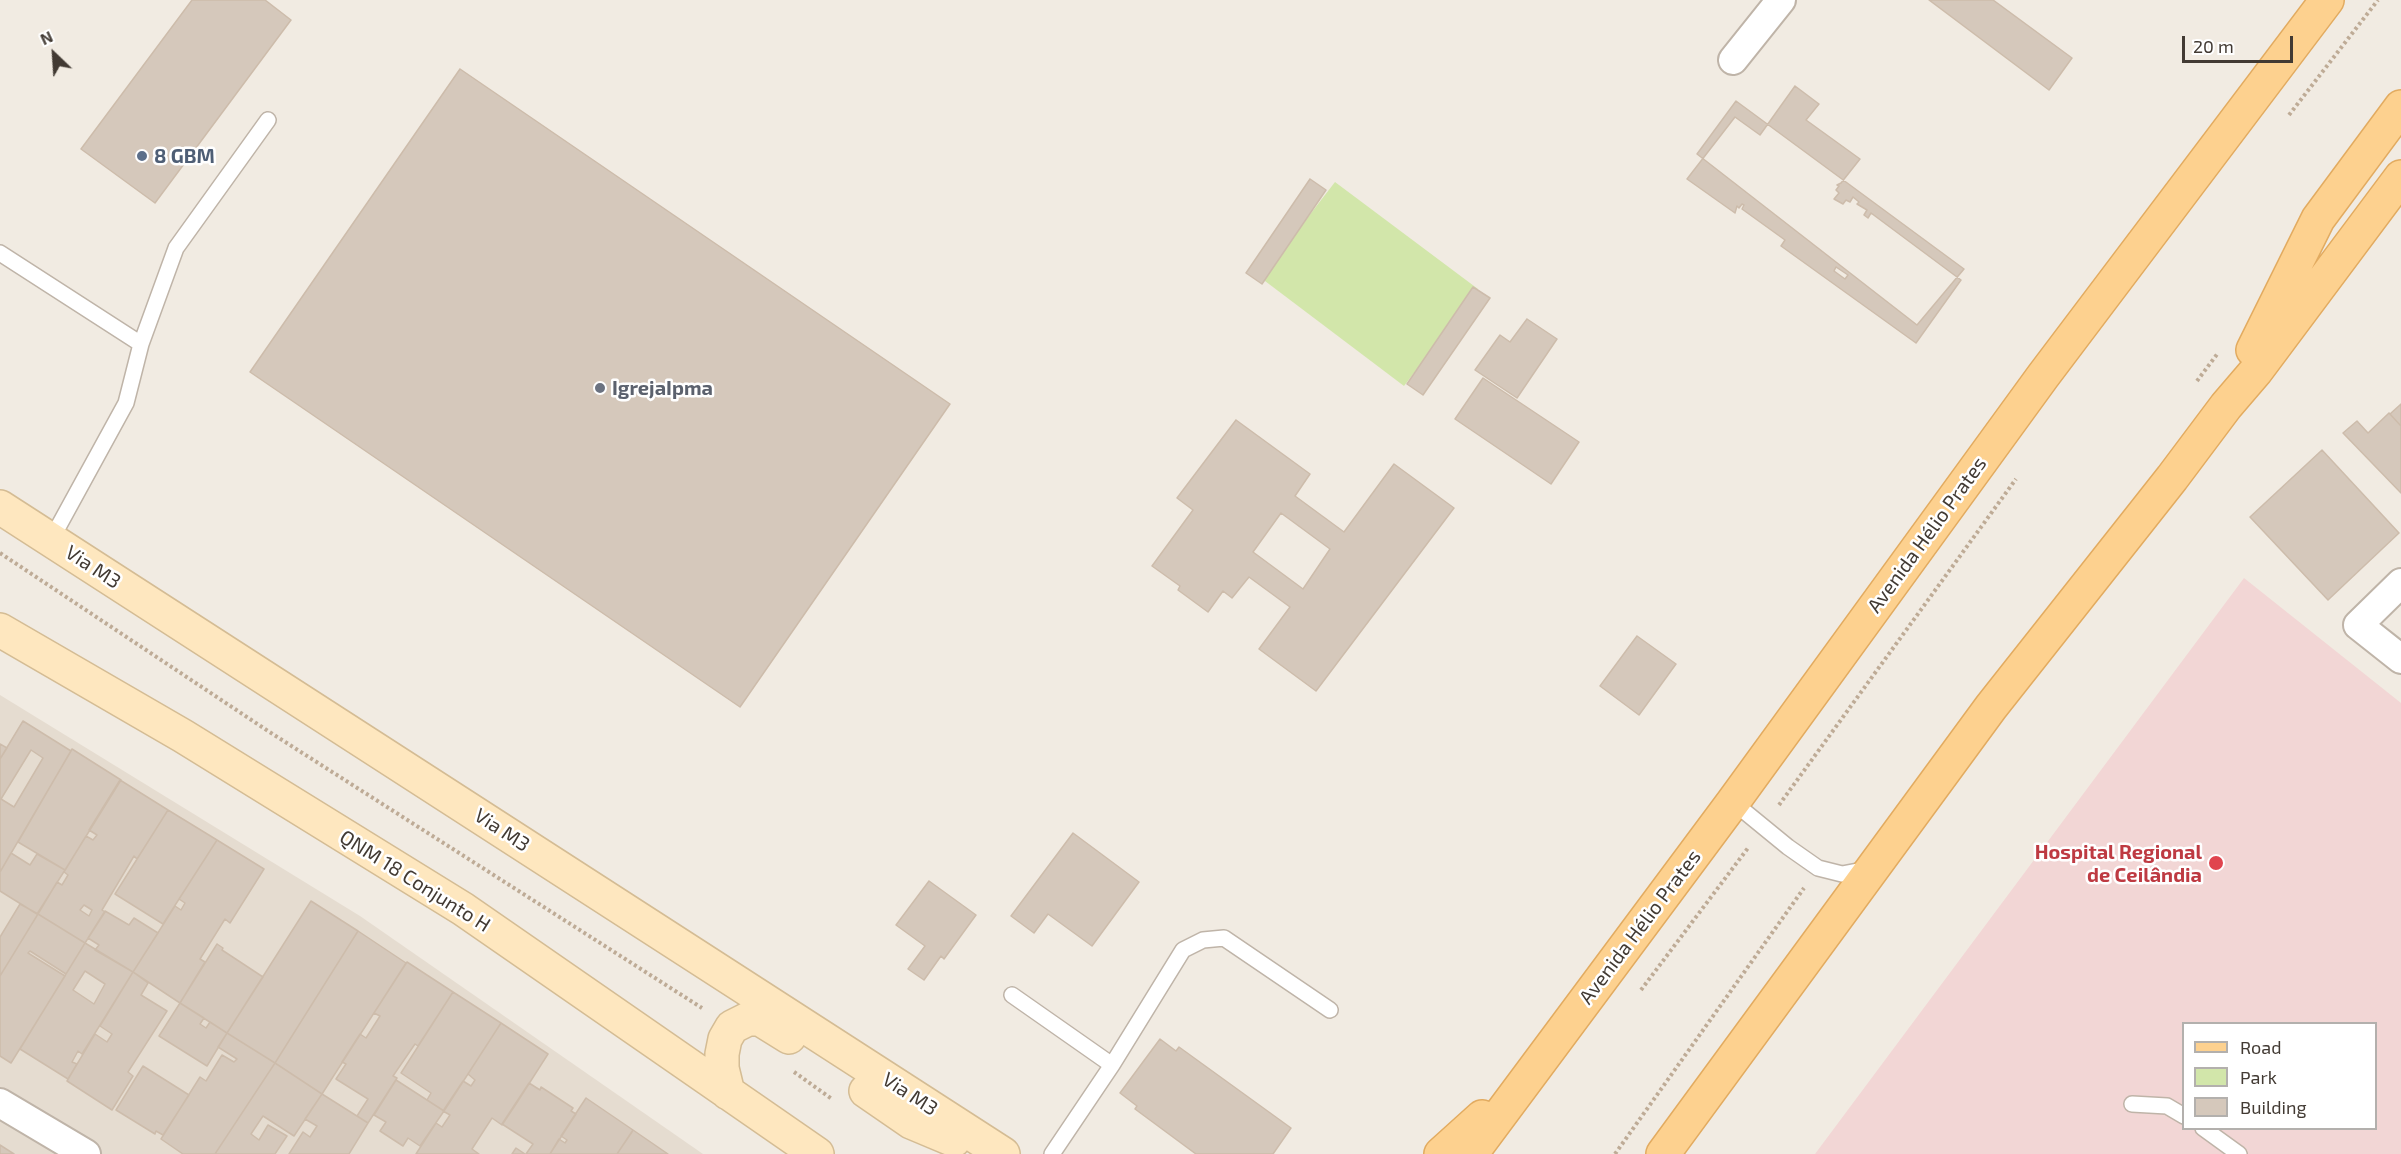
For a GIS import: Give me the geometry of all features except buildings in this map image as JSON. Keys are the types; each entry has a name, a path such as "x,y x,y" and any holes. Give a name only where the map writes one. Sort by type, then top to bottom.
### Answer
{"main road":[{"name":"Avenida Hélio Prates","path":"1471,1154 1733,802 2043,376 2327,0"},
{"path":"2226,406 2318,219 2401,107"},
{"path":"1663,1154 1991,707 2226,406 2256,371 2401,177"},
{"name":"Via M3","path":"0,507 1004,1154"},
{"name":"QNM 18 Conjunto H","path":"0,630 183,736 463,909 817,1154"},
{"path":"728,1092 723,1075 722,1054 725,1040 732,1028 748,1018 760,1019 770,1023 911,1122 986,1154"},
{"name":"Avenida Hélio Prates","path":"1441,1154 1531,1074"}],"street":[{"path":"1733,60 1781,0"},
{"path":"2401,583 2358,625 2401,659"},
{"path":"0,1103 86,1154"}],"lane":[{"path":"51,540 126,403 141,344 177,248 268,120"},
{"path":"0,253 141,344"},
{"path":"1733,802 1818,868 1842,874 1871,868"},
{"path":"1052,1154 1112,1065 1183,950 1203,940 1224,938 1330,1010"},
{"path":"1012,995 1112,1065"},
{"path":"2132,1104 2168,1106 2182,1115"},
{"path":"2206,1130 2239,1154"}],"path":[{"path":"2282,123 2378,0"},
{"path":"1637,995 1764,827 2017,478"},
{"path":"0,554 268,731 732,1028"},
{"path":"788,1067 834,1101"}],"shaded area":[{"name":"Hospital Regional de Ceilândia","path":"2244,578 2401,703 2401,1154 1815,1154"},
{"path":"0,695 360,916 703,1154 0,1154"}],"green space":[{"path":"1335,182 1478,289 1404,386 1261,278"}],"place":[{"name":"8 GBM","path":"142,156"},
{"name":"IgrejaIpma","path":"600,388"},
{"name":"Hospital Regional de Ceilândia","path":"2216,863"}]}
